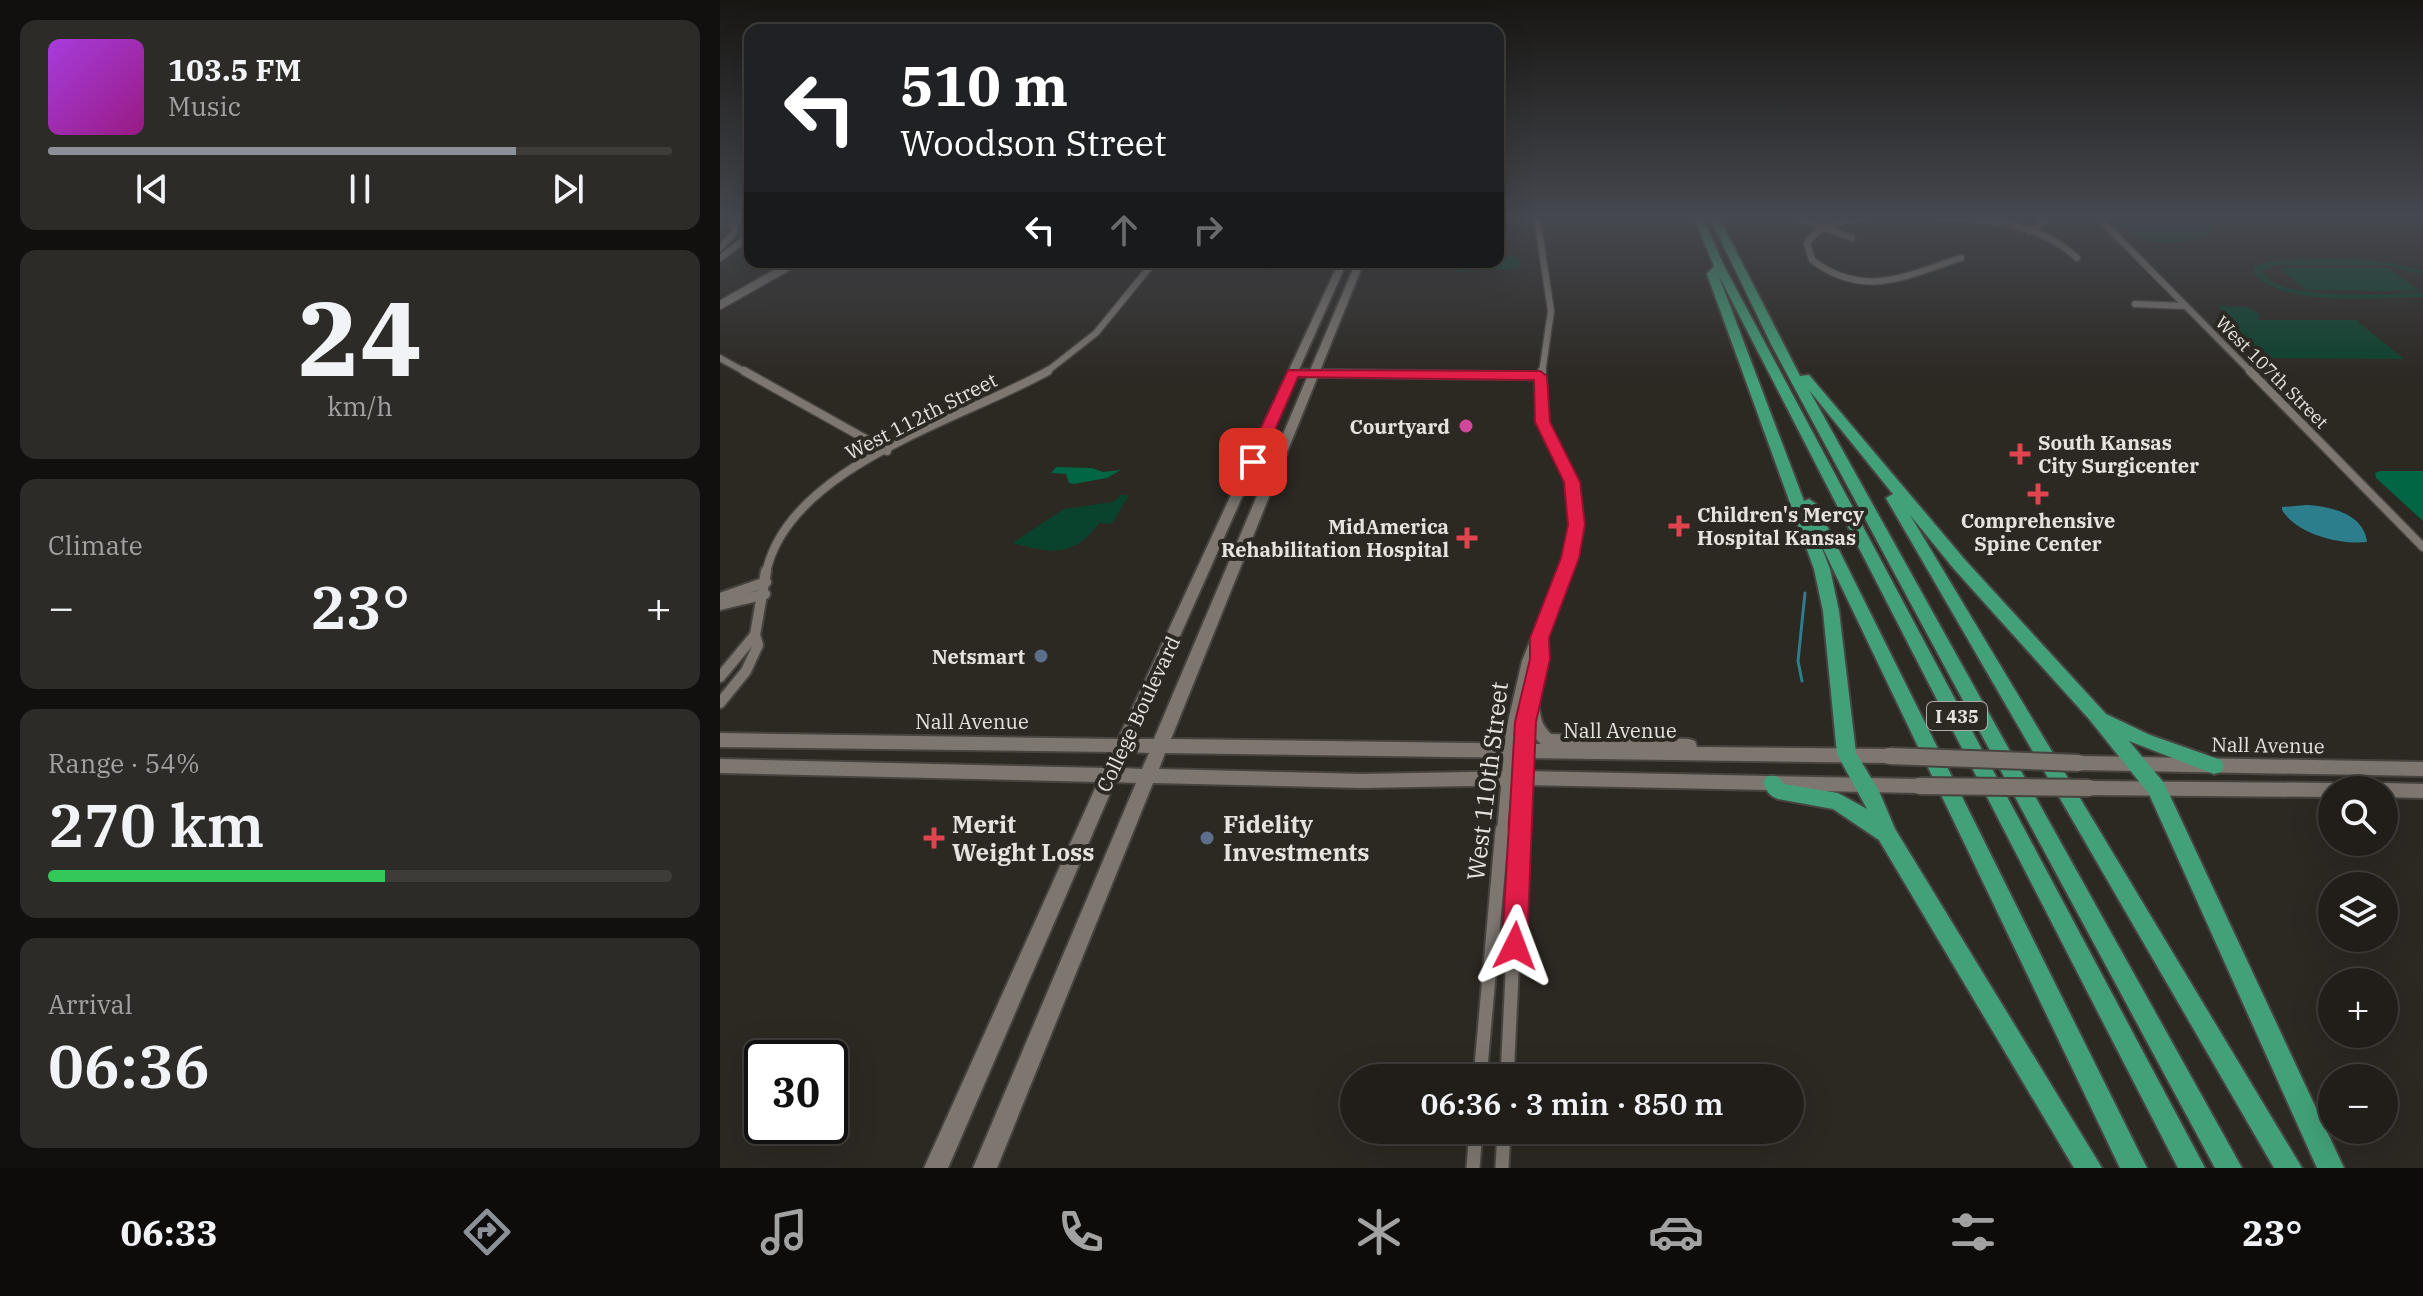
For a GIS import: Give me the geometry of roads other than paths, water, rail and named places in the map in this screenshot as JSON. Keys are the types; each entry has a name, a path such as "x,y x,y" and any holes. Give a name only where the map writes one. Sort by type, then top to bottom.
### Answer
{"highway":[{"path":"1713,273 1822,569 1831,611 1847,754 1887,834 2089,1168"},
{"name":"I 435","path":"1722,273 2192,1168"},
{"name":"I 435","path":"1741,273 1778,346 2229,1168"},
{"path":"1778,346 1960,565 2095,714 2157,789 2331,1168"},
{"path":"1859,445 1942,579 2289,1168"},
{"path":"1781,454 1830,544 2134,1168"},
{"path":"2095,714 2143,740 2214,766"},
{"path":"1773,783 1778,791 1838,801 1887,834"}],"main road":[{"name":"College Boulevard","path":"936,1168 1122,748 1338,273"},
{"name":"College Boulevard","path":"985,1168 1156,748 1356,273"},
{"path":"1530,703 1533,727 1547,740 1669,743 1733,753"},
{"name":"Nall Avenue","path":"720,740 996,742 1122,748 1847,754 2138,765 2423,769"},
{"path":"720,766 1362,781 1514,778 2318,790"},
{"path":"2398,790 2423,791"}],"street":[{"path":"720,297 764,273"},
{"path":"720,305 777,273"},
{"name":"West 112th Street","path":"720,677 755,635 775,544 799,512 836,481 887,451 1034,379 1069,358 1101,328 1146,273"},
{"name":"West 110th Street","path":"1482,1064 1514,778 1518,692 1527,662 1540,638 1570,558 1577,525 1572,482 1542,422 1540,376 1551,311 1545,273"},
{"path":"1832,273 1861,280 1911,277 1923,273"},
{"name":"West 107th Street","path":"2153,273 2423,547"},
{"path":"2183,303 2135,304 2183,303"},
{"path":"720,358 887,451"},
{"path":"1293,373 1540,376"},
{"path":"720,598 766,582"},
{"path":"720,605 765,594"},
{"name":"West 112th Street","path":"720,703 746,671 758,645 755,635"},
{"name":"West 110th Street","path":"1516,752 1540,659 1540,638"},
{"name":"West 110th Street","path":"1507,1064 1514,778"},
{"path":"1473,1168 1475,1144"},
{"path":"1502,1168 1503,1144"}],"water":[{"path":"2282,507 2326,507 2353,518 2365,532 2367,542 2344,542 2320,536 2298,526 2282,510"}],"waterway":[{"path":"1802,681 1798,661 1805,593"}],"place":[{"name":"Courtyard","path":"1466,426"},
{"name":"South Kansas City Surgicenter","path":"2020,454"},
{"name":"Comprehensive Spine Center","path":"2038,494"},
{"name":"Children's Mercy Hospital Kansas","path":"1679,526"},
{"name":"MidAmerica Rehabilitation Hospital","path":"1467,538"},
{"name":"Netsmart","path":"1041,656"},
{"name":"Merit Weight Loss","path":"934,838"},
{"name":"Fidelity Investments","path":"1207,838"}]}
